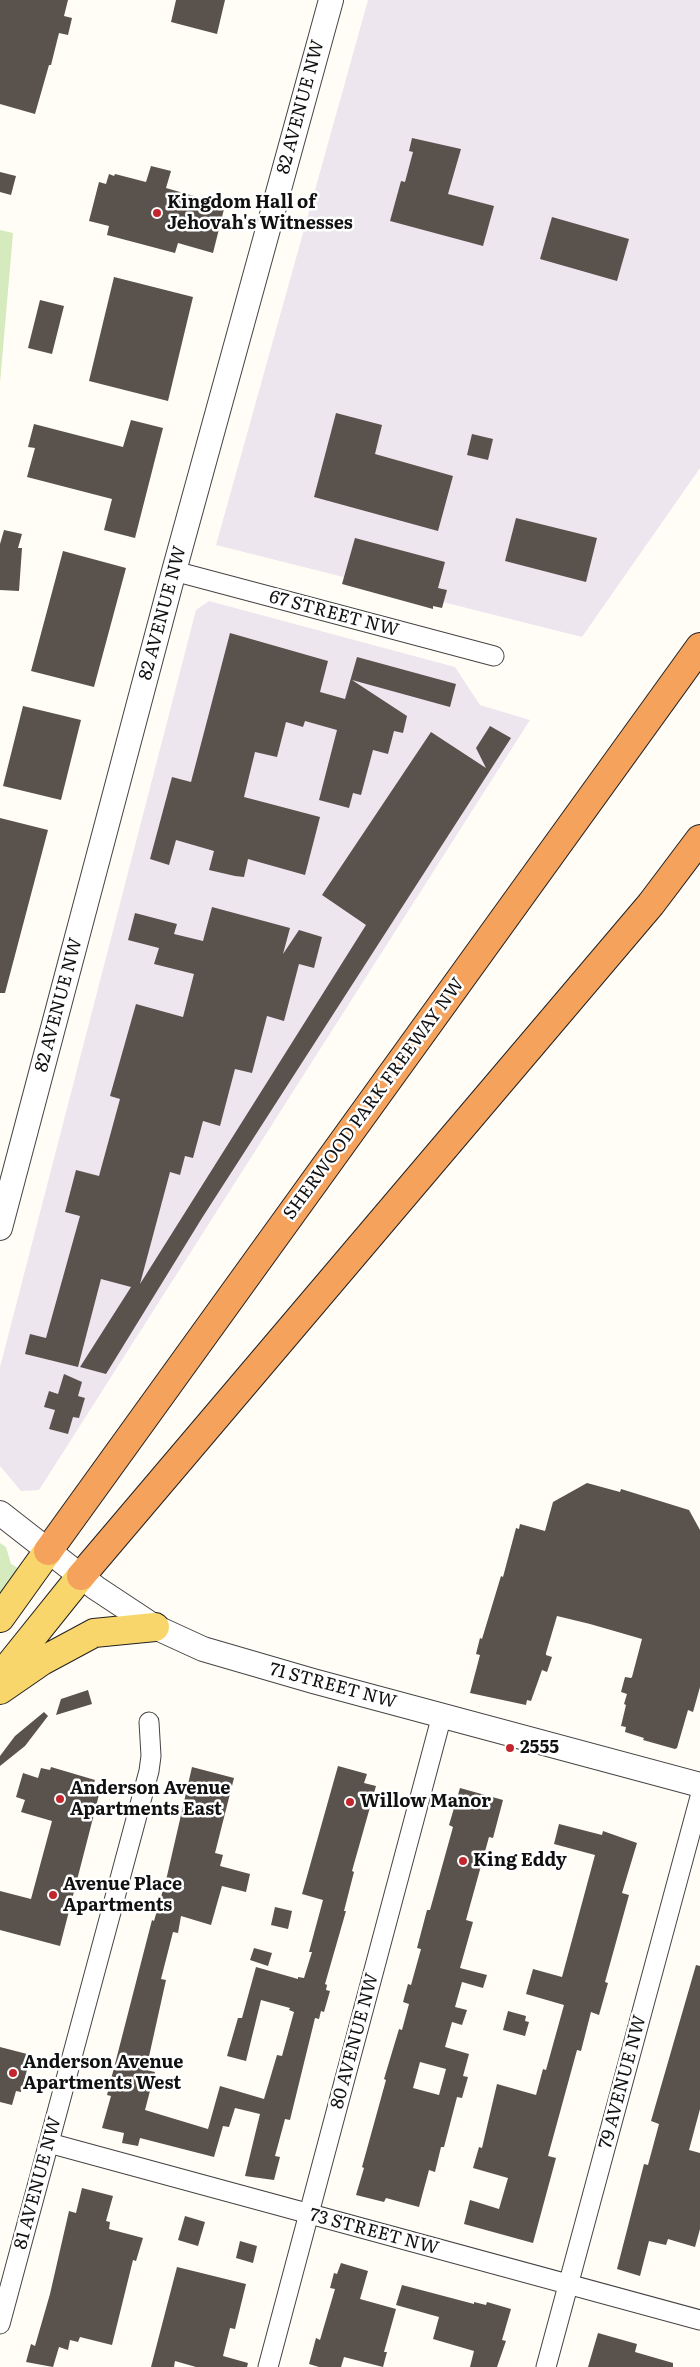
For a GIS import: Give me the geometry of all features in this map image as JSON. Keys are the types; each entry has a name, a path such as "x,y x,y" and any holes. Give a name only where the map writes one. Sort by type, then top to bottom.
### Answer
{"highway":[{"name":"SHERWOOD PARK FREEWAY NW","path":"48,1551 700,647"},
{"path":"80,1576 651,904 700,839"}],"main road":[{"path":"0,1618 48,1551"},
{"path":"0,1677 80,1576"},
{"path":"0,1690 49,1657 94,1633 155,1627"}],"street":[{"name":"82 AVENUE NW","path":"0,1228 174,571 330,0"},
{"name":"67 STREET NW","path":"174,571 494,656"},
{"name":"71 STREET NW","path":"0,1513 80,1576 155,1627 184,1642 234,1660 700,1785"},
{"name":"80 AVENUE NW","path":"268,2367 442,1715"},
{"name":"81 AVENUE NW","path":"0,2324 148,1772 151,1756 149,1722"},
{"name":"79 AVENUE NW","path":"546,2367 700,1797"},
{"name":"73 STREET NW","path":"49,2143 700,2320"}],"shaded area":[{"path":"368,0 700,0 700,468 582,637 216,545"},
{"path":"209,601 455,667 480,705 530,720 39,1490 21,1491 0,1466 0,1367 196,610"}],"green space":[{"path":"0,230 13,233 0,383"},
{"path":"0,1543 6,1547 11,1564 18,1568 0,1595"}],"building":[{"path":"0,0 68,0 64,16 72,18 68,35 59,33 35,114 0,104"},
{"path":"176,0 225,0 217,34 171,22"},
{"path":"412,138 461,149 448,194 494,206 483,246 390,221 401,181 405,182 413,152 409,151"},
{"name":"Kingdom Hall of Jehovah's Witnesses","path":"151,166 171,171 166,188 225,205 213,253 178,243 175,253 107,235 109,226 89,221 99,182 106,184 109,174 114,176 115,174 146,182"},
{"path":"0,172 16,176 11,195 0,192"},
{"path":"552,217 629,239 617,281 540,259"},
{"path":"114,277 193,297 168,401 89,381"},
{"path":"40,300 64,306 52,354 28,348"},
{"path":"336,413 382,425 375,454 453,476 438,531 314,497"},
{"path":"131,420 163,428 135,538 104,530 112,499 27,477 35,448 28,447 34,424 123,447"},
{"path":"472,434 493,439 488,460 467,455"},
{"path":"516,518 597,538 586,582 505,561"},
{"path":"4,530 22,534 18,548 22,548 19,591 0,590 0,544"},
{"path":"355,538 445,562 438,588 447,590 442,608 433,606 433,609 342,584"},
{"path":"63,551 126,568 94,687 31,671"},
{"path":"230,633 328,661 320,692 345,699 357,657 456,684 450,707 352,680 407,716 403,733 394,731 388,754 373,750 361,795 353,793 349,808 319,800 337,730 305,721 303,727 286,722 277,757 255,752 244,797 320,817 305,875 248,859 244,877 209,870 214,851 176,840 169,865 150,859 172,777 191,782"},
{"path":"23,706 81,720 61,800 3,786"},
{"path":"490,726 511,738 202,1218 106,1374 80,1367 131,1287 101,1279 78,1367 25,1354 30,1334 46,1338 80,1216 65,1212 76,1170 99,1176 120,1099 110,1096 136,1004 183,1017 194,974 154,964 159,948 128,940 135,913 177,924 174,934 203,941 212,907 290,928 283,954 299,930 322,937 314,968 299,964 284,1021 267,1016 252,1073 235,1069 220,1126 203,1121 193,1158 185,1156 180,1175 170,1172 140,1284 366,925 322,895 431,732 486,768 476,748"},
{"path":"0,818 48,830 5,993 0,993"},
{"path":"64,1374 82,1382 78,1396 85,1398 79,1418 73,1417 68,1434 49,1429 55,1410 44,1407 49,1391 58,1394"},
{"path":"587,1483 620,1492 621,1489 689,1510 700,1530 700,1687 693,1712 688,1710 677,1748 675,1749 643,1740 644,1738 625,1732 626,1727 621,1726 627,1694 621,1692 625,1677 632,1677 642,1639 590,1624 557,1616 546,1653 546,1655 552,1657 547,1672 542,1670 531,1701 527,1700 526,1705 470,1693 480,1655 476,1654 480,1638 482,1639 501,1576 503,1577 516,1528 519,1529 520,1524 545,1531 553,1502"},
{"path":"88,1690 92,1704 56,1715 61,1699"},
{"path":"44,1712 48,1716 25,1746 0,1766 0,1756 15,1736"},
{"path":"338,1766 367,1774 364,1783 376,1786 352,1871 354,1872 344,1911 346,1911 325,1984 327,1985 326,1990 330,1991 324,2012 321,2011 319,2019 315,2018 290,2120 285,2119 275,2156 280,2157 274,2180 245,2176 260,2114 235,2108 229,2127 223,2126 214,2157 140,2138 138,2146 122,2143 124,2133 102,2128 111,2096 107,2095 152,1920 154,1921 167,1876 192,1767 234,1778 215,1853 223,1855 220,1866 250,1874 246,1892 222,1886 211,1925 181,1916 178,1933 173,1932 161,1979 166,1980 146,2070 155,2072 145,2110 208,2129 220,2086 264,2099 277,2055 282,2056 294,2012 289,2010 290,2008 261,2000 246,2061 227,2056 238,2018 242,2018 256,1967 298,1979 298,1977 304,1978 312,1952 309,1952 323,1900 302,1894"},
{"path":"51,1767 95,1780 93,1785 101,1787 60,1946 0,1930 0,1891 31,1899 52,1821 21,1812 25,1800 16,1797 23,1773 38,1778 41,1768 50,1770"},
{"path":"460,1788 503,1800 493,1838 489,1837 466,1920 473,1922 460,1968 487,1975 483,1988 462,1982 455,2007 467,2010 462,2025 452,2022 445,2047 469,2054 463,2076 468,2077 462,2098 457,2097 444,2147 441,2147 435,2172 429,2170 419,2207 386,2198 384,2202 356,2195 386,2080 384,2079 399,2029 402,2030 409,2004 403,2002 408,1984 411,1985 421,1949 417,1948 427,1910 430,1910 453,1827 449,1825","holes":["420,2062 446,2069 439,2095 413,2088"]},
{"path":"559,1824 602,1835 603,1831 637,1843 622,1893 629,1895 605,1982 608,1983 599,2015 591,2012 581,2051 577,2050 548,2156 556,2158 533,2243 464,2224 470,2200 499,2209 508,2178 473,2168 479,2147 482,2148 497,2084 536,2095 543,2069 546,2070 564,2005 526,1994 533,1969 562,1977 595,1855 554,1844"},
{"path":"275,1907 292,1911 288,1929 271,1925"},
{"path":"254,1948 272,1953 268,1966 250,1960"},
{"path":"696,1965 700,1966 700,2109 689,2150 700,2153 700,2229 695,2247 668,2239 666,2245 649,2241 640,2276 617,2269 644,2164 648,2165 659,2124 651,2121"},
{"path":"508,2011 526,2016 525,2021 529,2022 525,2036 503,2030"},
{"name":"Anderson Avenue Apartments West","path":"0,2047 31,2055 21,2092 16,2091 12,2105 0,2102"},
{"path":"82,2188 113,2196 106,2221 110,2222 109,2229 143,2238 136,2261 133,2260 112,2345 80,2337 78,2342 70,2340 68,2350 59,2347 53,2367 26,2362 31,2344 35,2346 50,2294 69,2211 76,2213"},
{"path":"185,2216 205,2222 198,2246 178,2240"},
{"path":"240,2241 257,2246 253,2263 236,2258"},
{"path":"341,2263 368,2271 360,2299 396,2309 384,2352 387,2352 383,2367 344,2357 341,2367 319,2367 309,2364 316,2338 320,2340 335,2289 330,2288 334,2273 337,2274"},
{"path":"177,2267 246,2284 235,2329 230,2328 223,2356 248,2363 247,2367 196,2367 175,2361 174,2367 151,2367"},
{"path":"402,2285 474,2304 474,2302 486,2305 487,2302 511,2309 502,2340 506,2341 497,2367 470,2367 474,2351 433,2339 439,2317 396,2305"},
{"path":"598,2333 637,2344 635,2352 673,2363 673,2367 588,2367"}],"place":[{"name":"Kingdom Hall of Jehovah's Witnesses","path":"157,213"},
{"name":"2555","path":"510,1748"},
{"name":"Anderson Avenue Apartments East","path":"60,1799"},
{"name":"Willow Manor","path":"350,1802"},
{"name":"King Eddy","path":"463,1861"},
{"name":"Avenue Place Apartments","path":"53,1895"},
{"name":"Anderson Avenue Apartments West","path":"13,2073"}]}
